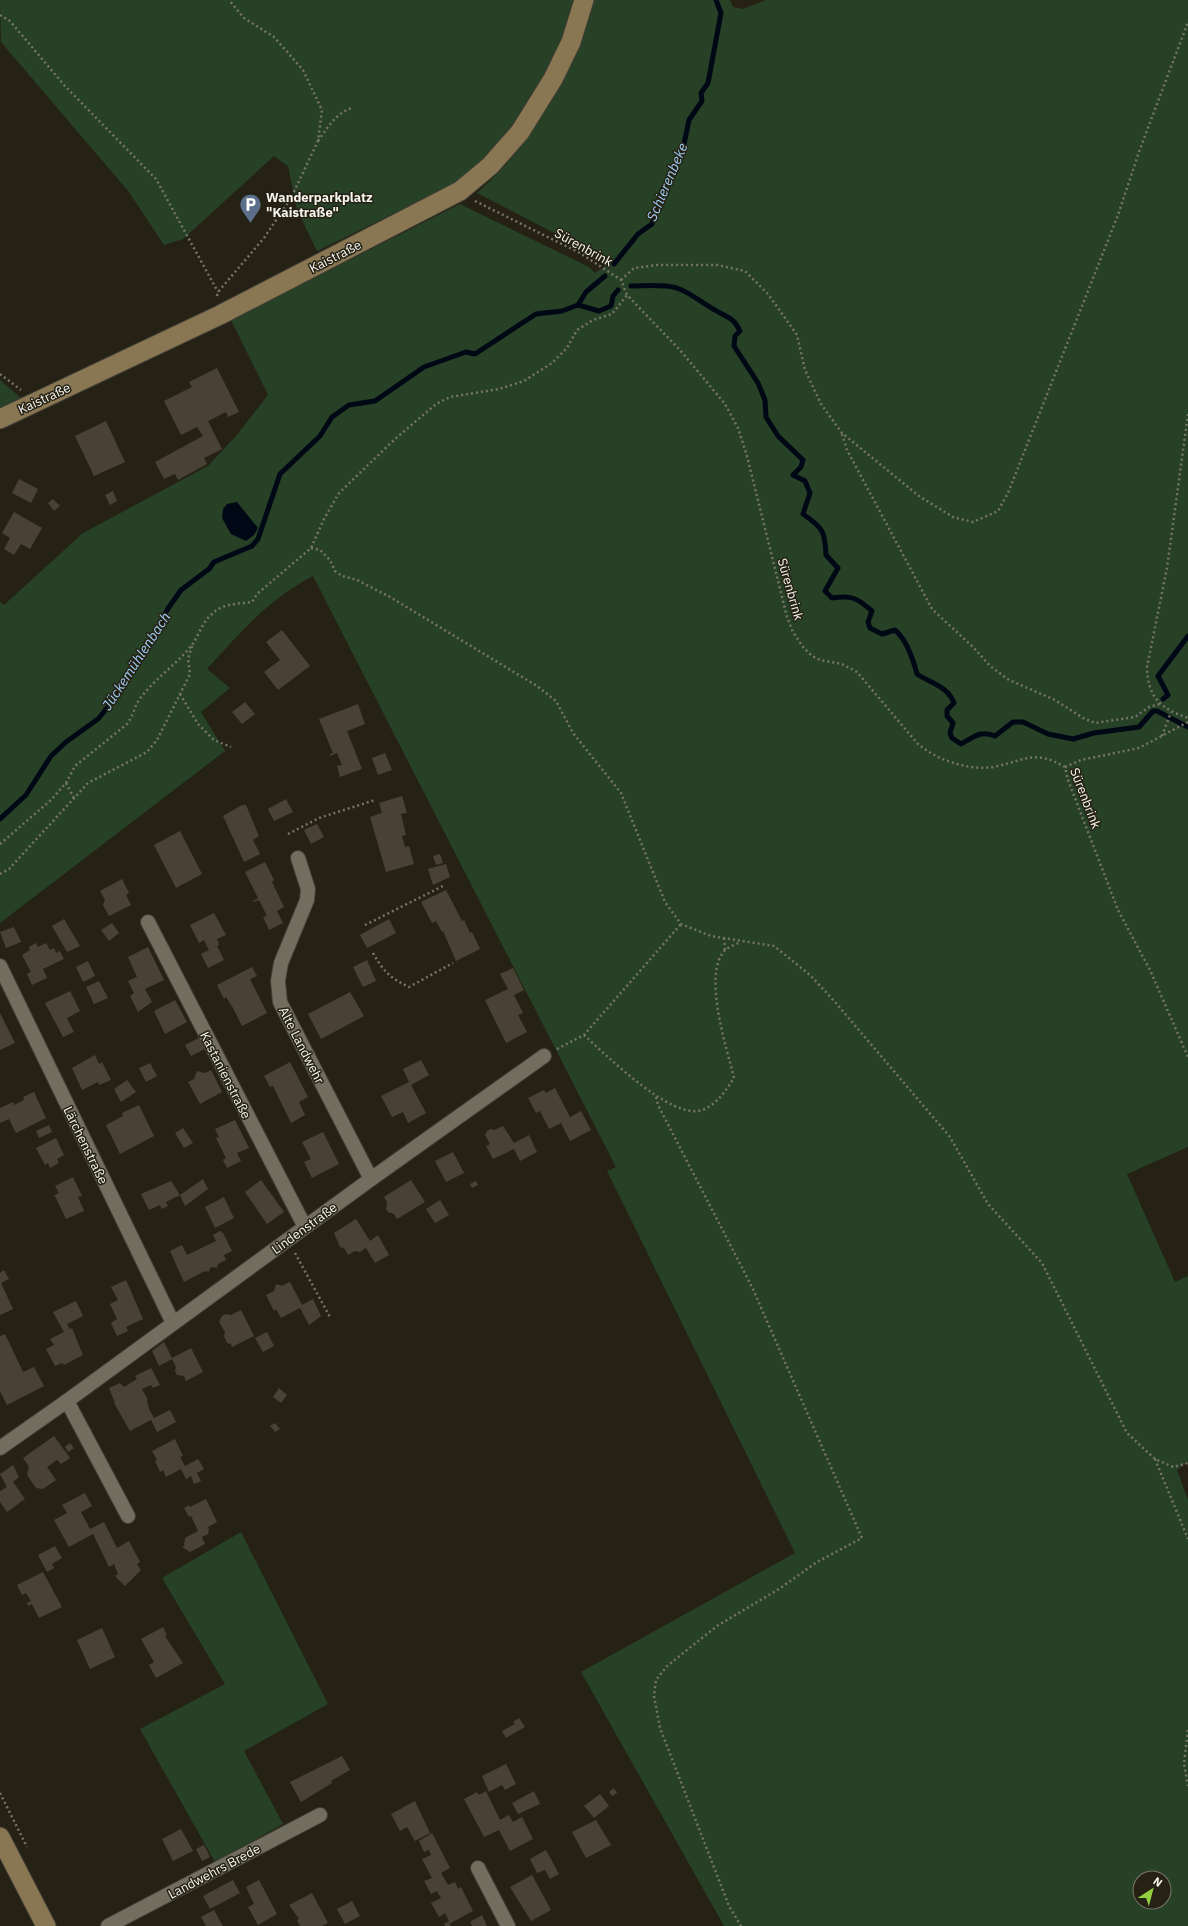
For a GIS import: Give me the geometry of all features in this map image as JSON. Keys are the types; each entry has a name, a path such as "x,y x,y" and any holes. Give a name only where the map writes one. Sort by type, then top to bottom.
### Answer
{"street":[{"name":"Kaistraße","path":"0,419 220,316 460,191 490,166 520,132 556,73 571,42 584,0"},
{"name":"Alte Landwehr","path":"298,858 308,889 307,900 281,963 278,981 280,1002 372,1179"},
{"name":"Kastanienstraße","path":"148,922 305,1227"},
{"name":"Lärchenstraße","path":"0,966 173,1323"},
{"name":"Lindenstraße","path":"0,1448 544,1056"},
{"path":"67,1401 128,1516"},
{"name":"Landwehrs Brede","path":"108,1926 320,1815"},
{"path":"0,1837 46,1926"},
{"path":"478,1868 508,1926"}],"path":[{"path":"228,0 244,18 274,37 303,70 322,110 318,141"},
{"path":"0,16 10,21 64,85 156,179 218,292 264,238 291,198 318,141 331,122 343,111 352,108"},
{"path":"621,280 634,268 657,265 717,264 745,270 768,294 797,335 805,370 821,404 842,433 919,496 953,516 973,522 998,511 1008,493 1115,223 1140,149 1188,22"},
{"name":"Sürenbrink","path":"460,191 468,198 580,254 621,280 627,295 680,350 725,404 738,428 747,456 787,617 803,647 812,656 820,660 842,664 857,672 918,744 927,752 938,757 962,765 982,768 997,767 1037,756 1051,759 1065,767 1068,780 1118,910 1150,970 1188,1057"},
{"path":"0,844 51,800 66,783 75,766 131,720 138,701 192,644 212,614 226,605 252,602 256,594 310,548 339,493 395,439 436,404 450,397 499,389 524,381 552,363 567,348 577,330 593,320 612,314 627,295"},
{"path":"0,374 31,397 34,403"},
{"path":"1188,414 1167,568 1147,668 1148,682 1153,696 1160,704 1171,712 1188,718"},
{"path":"842,433 847,450 932,609 974,648 990,666 1009,680 1055,700 1083,718 1095,723 1136,716 1149,706 1160,704"},
{"path":"310,548 320,550 330,560 335,571 342,576 357,580 390,597 537,686 556,701 573,733 622,793 665,902 681,924 711,936 774,946 810,975 950,1137 988,1204 1042,1263 1127,1433 1155,1459 1173,1467 1188,1463"},
{"path":"0,874 9,869 88,783 147,752 157,740 190,674 188,659 192,644"},
{"path":"180,693 198,724 214,740 231,748"},
{"path":"1162,736 1171,712"},
{"path":"1065,767 1081,760 1139,748 1188,722"},
{"path":"66,783 74,798"},
{"path":"288,834 319,818 375,800"},
{"path":"364,925 443,886"},
{"path":"544,1056 584,1035 681,924"},
{"path":"584,1035 630,1077 656,1097 691,1111 701,1110 717,1102 734,1078 718,1012 715,989 717,965 725,950 724,938"},
{"path":"725,950 742,942"},
{"path":"373,953 382,969 395,980 409,987 453,963"},
{"path":"656,1097 658,1105 752,1287 862,1538 817,1562 779,1588 717,1626 666,1666 656,1680 654,1696 660,1728 729,1906 741,1926"},
{"path":"288,1240 330,1317"},
{"path":"1155,1459 1188,1539"},
{"path":"1188,1730 1184,1763 1188,1786"}],"green space":[{"path":"0,0 573,0 562,37 545,73 513,124 484,159 454,184 317,251 297,210 288,166 274,156 183,239 164,245 129,192 1,42"},
{"path":"593,0 730,0 733,7 743,9 766,0 1188,0 1188,1147 1127,1174 1175,1282 1188,1276 1188,1462 1177,1470 1188,1500 1188,1926 724,1926 581,1672 795,1553 607,1171 616,1167 313,576 283,595 256,617 243,629 207,669 230,688 201,712 225,751 0,923 0,602 4,605 83,533 208,466 236,436 268,395 231,320 460,204 589,267 595,273 608,264 589,251 477,193 499,172 534,128 561,81"},
{"path":"0,380 20,397 19,402 0,411"},
{"path":"241,1532 328,1704 244,1751 283,1824 215,1862 140,1729 225,1684 162,1578"}],"shaded area":[{"path":"237,502 258,528 254,535 246,541 231,534 222,518 223,509 227,504"}],"building":[{"path":"217,368 239,412 228,417 226,412 208,421 222,449 204,458 207,464 178,480 175,474 164,479 155,462 203,436 197,427 181,435 164,401 192,387 189,382"},
{"path":"106,421 125,462 94,476 75,436"},
{"path":"19,479 38,489 31,503 12,493"},
{"path":"113,491 117,501 110,505 105,495"},
{"path":"53,499 60,506 54,511 48,503"},
{"path":"14,512 42,528 30,549 21,544 14,555 4,549 10,538 2,533"},
{"path":"282,630 310,666 278,690 264,672 280,660 266,642"},
{"path":"245,702 255,714 242,724 232,712"},
{"path":"358,704 365,724 347,731 362,769 340,777 337,766 342,765 337,753 330,756 330,754 333,753 319,719"},
{"path":"385,753 392,770 378,775 372,758"},
{"path":"402,796 407,813 401,814 406,835 402,836 405,847 409,846 414,864 386,872 370,817 382,813 379,803"},
{"path":"286,799 293,812 274,821 268,809"},
{"path":"242,805 246,805 259,836 253,840 260,854 244,862 223,816"},
{"path":"317,824 324,837 311,844 304,830"},
{"path":"180,831 202,874 176,888 154,845"},
{"path":"440,854 443,863 436,865 433,856"},
{"path":"265,862 274,880 272,882 284,907 277,911 283,923 269,930 263,917 267,916 259,900 253,901 258,898 245,872"},
{"path":"446,864 450,877 433,885 428,869"},
{"path":"122,879 129,893 126,895 131,905 109,916 103,905 105,900 100,891"},
{"path":"446,890 462,921 464,920 470,933 472,932 480,949 456,961 443,931 442,932 436,921 432,923 421,902"},
{"path":"214,913 226,935 217,939 219,945 217,946 224,960 208,968 201,954 209,950 204,940 199,943 190,925"},
{"path":"64,919 80,946 67,952 52,926"},
{"path":"389,919 396,933 367,948 360,935"},
{"path":"112,923 119,933 109,941 101,930"},
{"path":"14,927 21,942 6,948 0,932"},
{"path":"36,943 38,947 46,943 50,950 54,948 56,953 60,951 64,959 43,969 47,978 32,985 27,974 31,972 22,955 30,950 29,947"},
{"path":"148,947 164,980 145,989 152,1002 138,1012 130,996 134,993 128,981 137,977 128,957"},
{"path":"367,960 376,981 363,987 353,967"},
{"path":"88,961 95,976 83,982 76,967"},
{"path":"252,967 257,976 250,979 267,1013 242,1026 233,1008 226,997 224,999 217,985"},
{"path":"513,968 524,990 514,995 523,1013 518,1015 527,1032 506,1043 485,1000 508,989 500,974"},
{"path":"99,981 108,998 94,1004 86,987"},
{"path":"70,991 80,1011 67,1018 74,1032 63,1037 45,1003"},
{"path":"350,992 364,1016 321,1039 308,1014"},
{"path":"175,1000 187,1022 165,1034 154,1011"},
{"path":"0,1013 15,1043 0,1050"},
{"path":"201,1037 207,1048 191,1056 185,1045"},
{"path":"95,1055 99,1064 102,1062 111,1080 99,1085 98,1082 82,1090 72,1068"},
{"path":"421,1060 429,1075 411,1085 426,1113 408,1123 403,1112 392,1117 381,1096 409,1082 403,1069"},
{"path":"290,1062 308,1097 299,1102 305,1115 291,1123 273,1086 270,1087 264,1076"},
{"path":"150,1063 157,1076 146,1082 139,1068"},
{"path":"211,1070 222,1092 200,1104 188,1082 194,1079 197,1071 205,1073"},
{"path":"127,1080 136,1092 121,1102 114,1089"},
{"path":"555,1088 570,1117 581,1111 591,1130 570,1141 561,1123 549,1129 540,1111 536,1113 528,1098 544,1090 546,1093"},
{"path":"34,1092 46,1118 16,1133 9,1119 0,1123 0,1108 13,1102 14,1105 24,1100 23,1097"},
{"path":"139,1105 154,1136 120,1154 106,1125 123,1116 122,1113"},
{"path":"235,1120 249,1148 237,1153 241,1161 227,1168 223,1160 226,1158 216,1138 219,1137 215,1129"},
{"path":"49,1125 52,1132 39,1138 36,1131"},
{"path":"503,1126 514,1143 529,1135 537,1152 520,1161 514,1149 493,1159 486,1146 490,1144 485,1135 487,1131 491,1129 494,1130"},
{"path":"183,1128 193,1143 184,1148 175,1133"},
{"path":"323,1132 339,1164 312,1178 304,1162 311,1159 302,1142"},
{"path":"56,1138 64,1155 57,1159 59,1163 50,1168 48,1163 45,1165 36,1148"},
{"path":"453,1152 464,1173 446,1182 435,1161"},
{"path":"73,1177 82,1196 78,1197 84,1211 66,1219 55,1196 53,1196 59,1193 55,1186"},
{"path":"203,1179 208,1189 185,1206 180,1195"},
{"path":"261,1180 284,1212 267,1224 245,1192"},
{"path":"411,1180 425,1202 397,1219 394,1214 388,1212 386,1209 387,1202 384,1197"},
{"path":"171,1181 180,1195 166,1202 168,1206 162,1209 160,1205 149,1210 141,1194"},
{"path":"476,1181 478,1185 472,1188 470,1184"},
{"path":"224,1197 234,1218 215,1228 205,1207"},
{"path":"440,1200 449,1215 435,1223 426,1209"},
{"path":"356,1219 370,1241 378,1235 389,1255 375,1263 366,1248 360,1252 355,1251 348,1255 344,1248 340,1247 334,1233"},
{"path":"220,1231 223,1233 232,1251 224,1255 226,1260 218,1264 217,1268 210,1268 209,1272 205,1271 184,1282 170,1251 182,1245 187,1255 216,1241 213,1235"},
{"path":"4,1270 9,1279 1,1283 13,1309 0,1315 0,1273"},
{"path":"126,1280 143,1319 126,1327 128,1331 117,1336 111,1323 117,1319 110,1304 118,1300 111,1287"},
{"path":"290,1282 302,1305 313,1299 321,1316 309,1325 300,1308 281,1318 276,1309 274,1311 266,1295 274,1291 276,1284 282,1286"},
{"path":"76,1301 83,1316 67,1324 70,1329 72,1328 83,1355 64,1365 62,1363 55,1366 46,1349 54,1345 50,1339 64,1332 53,1312"},
{"path":"241,1310 254,1336 232,1347 231,1344 227,1343 224,1336 225,1332 219,1322 222,1316 226,1314 231,1315"},
{"path":"267,1332 274,1346 263,1352 255,1338"},
{"path":"5,1334 23,1372 34,1367 44,1386 7,1405 0,1391 0,1336"},
{"path":"164,1342 172,1358 191,1348 203,1372 186,1381 184,1376 177,1375 175,1371 176,1367 172,1359 159,1366 152,1351"},
{"path":"151,1368 160,1385 153,1388 151,1385 142,1389 148,1400 149,1409 154,1418 170,1410 176,1422 157,1432 151,1420 130,1431 114,1403 109,1388 120,1383 124,1387 137,1379 135,1376"},
{"path":"279,1388 287,1395 281,1403 273,1397"},
{"path":"275,1423 280,1429 275,1432 270,1426"},
{"path":"54,1436 70,1458 61,1464 57,1460 47,1467 56,1480 43,1489 36,1488 27,1475 29,1467 23,1458"},
{"path":"175,1439 183,1456 180,1457 185,1466 198,1459 204,1469 197,1473 201,1481 194,1484 191,1476 186,1479 181,1469 166,1477 163,1470 160,1472 155,1461 157,1460 152,1451"},
{"path":"70,1443 74,1448 68,1452 65,1447"},
{"path":"13,1465 19,1477 13,1482 25,1499 7,1512 0,1502 0,1491 7,1487 0,1474"},
{"path":"85,1493 92,1506 81,1512 90,1529 104,1522 117,1548 129,1541 140,1562 137,1564 141,1570 125,1586 115,1576 118,1574 114,1564 109,1567 93,1534 69,1547 54,1520 67,1513 62,1505"},
{"path":"206,1499 217,1522 208,1527 208,1534 202,1537 205,1544 190,1552 182,1547 184,1546 185,1538 198,1531 191,1516 189,1517 184,1508 189,1505 190,1507"},
{"path":"55,1546 62,1558 52,1564 54,1568 47,1572 38,1555"},
{"path":"43,1572 62,1607 39,1618 32,1604 28,1606 27,1603 31,1601 26,1593 22,1595 17,1585"},
{"path":"163,1627 167,1635 165,1636 183,1663 156,1678 149,1665 154,1662 141,1639"},
{"path":"102,1628 115,1657 90,1669 77,1640"},
{"path":"519,1718 525,1727 506,1738 502,1731 515,1724 513,1722"},
{"path":"342,1756 350,1770 301,1802 290,1782"},
{"path":"506,1764 516,1784 505,1790 502,1785 489,1792 482,1776"},
{"path":"614,1788 617,1793 612,1796 609,1792"},
{"path":"486,1791 500,1820 509,1815 513,1822 522,1817 533,1839 510,1851 499,1830 484,1837 464,1799 477,1792 479,1795"},
{"path":"534,1791 540,1804 518,1814 512,1803"},
{"path":"600,1794 609,1806 594,1818 584,1806"},
{"path":"415,1801 430,1833 415,1841 407,1827 400,1831 391,1814"},
{"path":"596,1820 611,1845 586,1858 572,1832"},
{"path":"181,1829 193,1851 173,1861 162,1839"},
{"path":"432,1833 450,1868 441,1873 448,1885 455,1882 458,1889 461,1887 473,1911 449,1924 451,1926 445,1926 444,1924 449,1921 445,1913 439,1917 431,1903 441,1898 437,1891 431,1894 424,1881 432,1878 422,1859 431,1855 429,1850 424,1852 419,1841"},
{"path":"204,1845 210,1857 202,1861 196,1849"},
{"path":"546,1850 559,1874 550,1879 545,1870 537,1873 530,1859"},
{"path":"532,1875 551,1910 531,1921 510,1887"},
{"path":"233,1880 240,1893 210,1909 203,1896"},
{"path":"259,1880 277,1914 258,1925 248,1907 254,1904 246,1887"},
{"path":"312,1893 328,1923 322,1926 300,1926 297,1920 299,1919 289,1905"},
{"path":"352,1901 360,1916 345,1924 337,1909"},
{"path":"214,1910 223,1926 206,1926 201,1917"},
{"path":"482,1915 487,1926 472,1926 470,1922"}],"waterway":[{"name":"Schierenbeke","path":"614,264 638,234 652,224 662,191 682,154 689,120 702,101 701,93 708,83 721,13 716,0"},
{"name":"Schierenbeke","path":"578,305 586,292 605,276"},
{"name":"Jückemühlenbach","path":"631,286 660,286 677,288 735,323 740,331 735,336 734,346 758,383 765,400 766,417 778,436 803,460 801,467 793,475 805,481 810,493 803,514 815,523 822,531 825,540 826,555 838,568 825,591 832,598 854,598 872,611 868,622 870,628 882,634 895,630 899,634 909,650 917,674 943,689 951,697 954,703 947,710 947,716 953,723 950,733 952,738 961,744 981,734 990,734 995,736 1013,722 1023,722 1048,734 1073,739 1094,733 1139,727 1153,711 1157,711 1188,727"},
{"name":"Jückemühlenbach","path":"0,819 26,795 51,756 66,742 98,719 117,696 141,654 153,639 167,610 181,590 209,569 214,562 252,546 258,539 280,474 320,436 332,417 349,405 375,401 424,367 466,352 475,354 536,314 562,311 578,305 599,311 611,306 613,296 618,290"},
{"name":"Jückemühlenbach","path":"1163,699 1168,695 1158,676 1188,636"}],"place":[{"name":"Wanderparkplatz \"Kaistraße\"","path":"251,224"}]}
